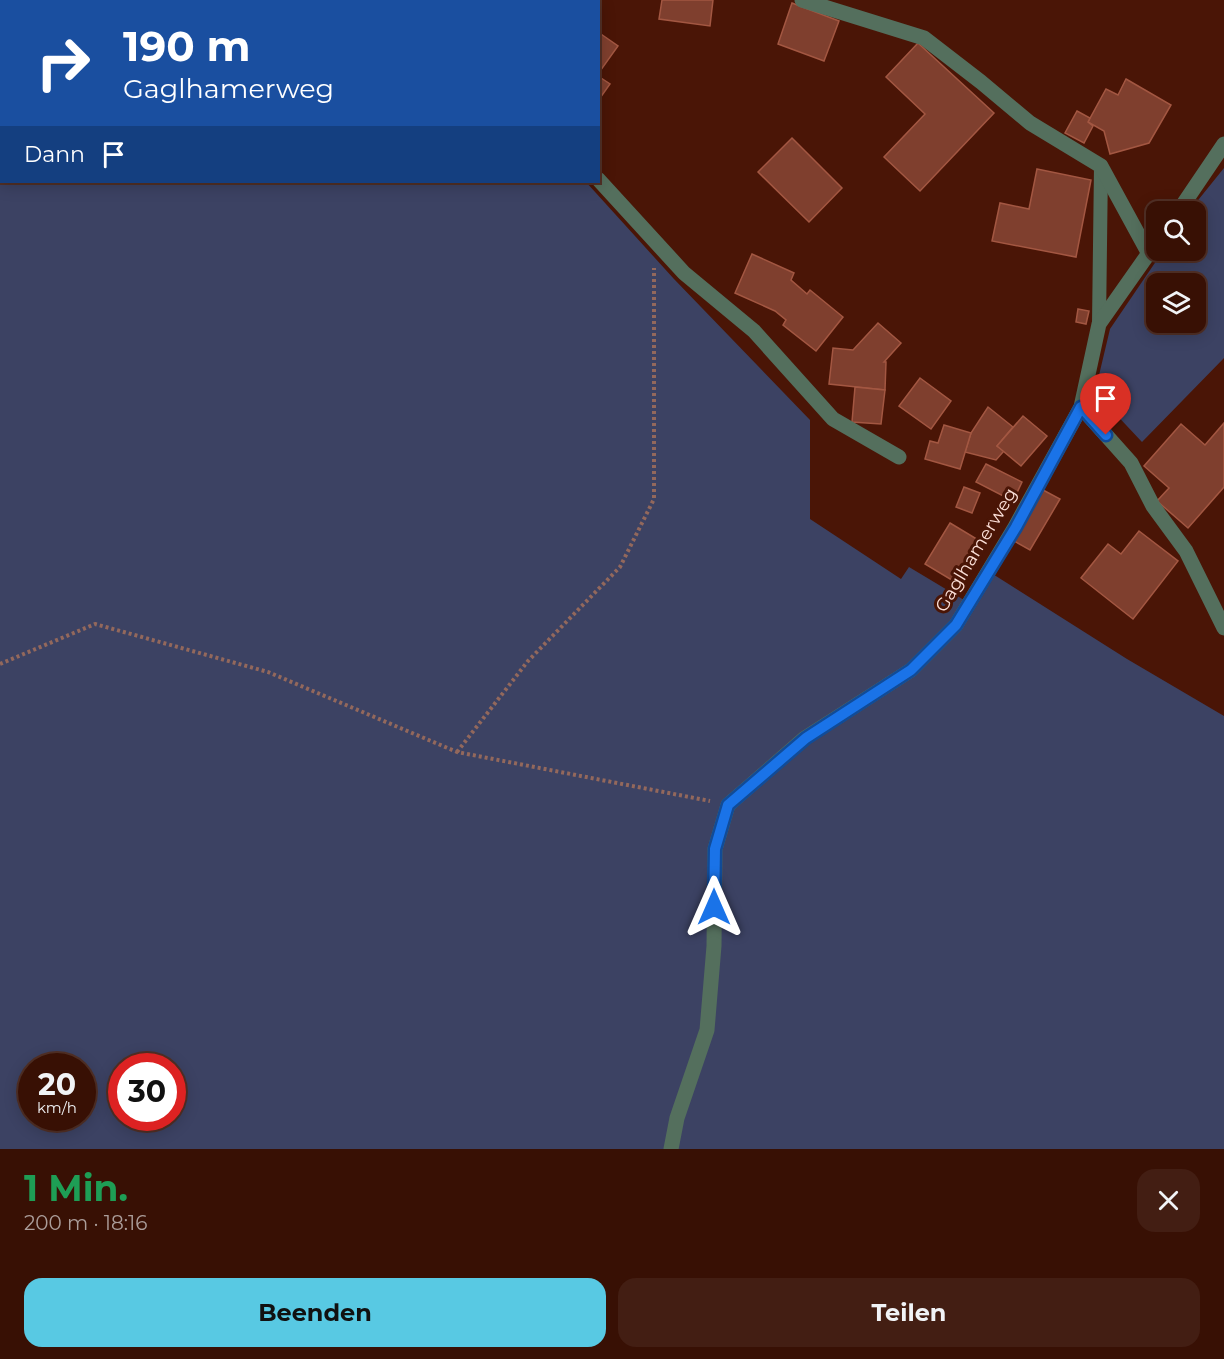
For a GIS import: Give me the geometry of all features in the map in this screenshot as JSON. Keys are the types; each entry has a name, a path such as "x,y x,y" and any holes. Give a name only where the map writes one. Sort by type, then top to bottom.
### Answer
{"street":[{"path":"802,0 924,38 1030,123 1101,166"},
{"path":"1185,201 1224,144"},
{"name":"Gaglhamerweg","path":"1101,166 1146,237"},
{"path":"600,181 684,273 754,331 833,419 899,457"},
{"name":"Gaglhamerweg","path":"728,805 806,738 911,670 956,625 1016,527 1081,407 1099,324 1146,258"},
{"path":"1081,407 1131,463 1153,506 1185,551 1224,628"},
{"path":"671,1149 677,1118 707,1030 714,946 715,849 728,805"}],"lane":[{"path":"1099,324 1101,166"}],"path":[{"path":"457,752 528,661 620,567 654,499 655,241"},
{"path":"0,664 95,624 268,672 457,752 728,805"}],"shaded area":[{"path":"1224,168 1224,358 1142,442 1095,392 1110,329 1146,276 1146,333 1206,333 1206,273 1148,273 1156,261 1206,261 1206,201 1198,201"},
{"path":"0,183 587,183 674,279 810,420 810,519 901,579 909,567 969,603 988,571 1127,659 1224,716 1224,1149 0,1149"}],"building":[{"path":"662,0 713,0 710,26 659,19"},
{"path":"792,3 839,21 824,61 778,44"},
{"path":"600,33 618,46 600,71"},
{"path":"918,43 994,113 920,191 884,157 925,114 886,77"},
{"path":"600,77 610,84 600,98"},
{"path":"1126,79 1171,105 1149,143 1110,154 1104,131 1088,122 1106,89 1118,95"},
{"path":"1077,111 1090,118 1088,122 1093,126 1084,143 1065,133"},
{"path":"792,138 842,188 809,222 758,172"},
{"path":"1037,169 1091,180 1076,257 992,241 1000,203 1029,209"},
{"path":"752,254 794,273 791,280 807,294 810,290 843,317 816,351 783,325 786,320 775,311 735,293"},
{"path":"1078,309 1089,311 1086,324 1076,322"},
{"path":"878,323 901,343 884,362 886,362 885,390 829,384 833,348 853,350"},
{"path":"920,378 951,401 931,429 899,406"},
{"path":"855,387 885,390 881,424 852,422"},
{"path":"988,407 1013,427 997,446 1004,451 996,460 965,452 971,433"},
{"path":"1023,416 1047,436 1021,466 997,446"},
{"path":"1224,423 1224,487 1188,528 1157,501 1169,488 1144,466 1181,424 1205,445"},
{"path":"944,425 971,433 960,469 925,459 930,441 938,443"},
{"path":"986,464 1022,482 1013,501 976,482"},
{"path":"964,487 980,493 972,513 956,507"},
{"path":"1043,490 1060,499 1030,550 1014,541"},
{"path":"950,523 985,544 960,585 925,564"},
{"path":"1139,531 1178,561 1133,619 1081,578 1108,544 1121,554"}],"route":[{"path":"714,907 715,849 728,805 806,738 911,670 956,625 1016,527 1081,407 1106,435"}]}
